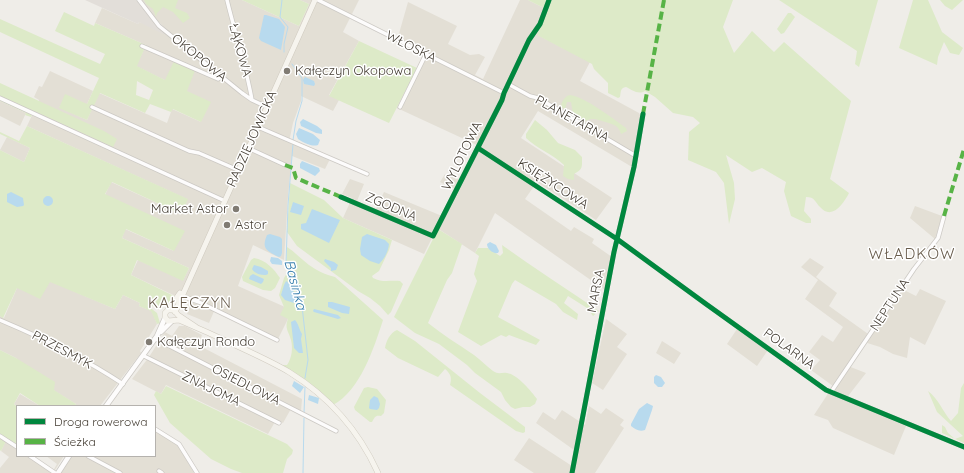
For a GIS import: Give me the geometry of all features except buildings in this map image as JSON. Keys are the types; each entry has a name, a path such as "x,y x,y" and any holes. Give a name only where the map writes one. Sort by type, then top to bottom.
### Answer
{"main road":[{"name":"RADZIEJOWICKA","path":"176,313 189,279 316,0"},
{"name":"RADZIEJOWICKA","path":"168,310 189,279"},
{"path":"182,296 179,310 188,322"},
{"path":"196,327 172,310 168,310 165,313 165,318 168,321 179,320 196,327 281,367 296,376 318,393 355,432 368,452 378,473"},
{"path":"173,321 176,313"}],"street":[{"name":"OKOPOWA","path":"139,0 159,26 252,100 267,107"},
{"name":"ŁĄKOWA","path":"227,0 252,100"},
{"name":"WŁOSKA","path":"316,0 504,92"},
{"name":"WYLOTOWA","path":"433,236 502,100 504,92 529,40 540,24 549,0"},
{"path":"142,46 218,79 222,77"},
{"path":"400,107 426,54"},
{"name":"PLANETARNA","path":"508,84 530,96 538,98 636,156"},
{"path":"0,98 225,201"},
{"path":"92,107 189,151 199,153 238,170"},
{"name":"MARSA","path":"572,473 617,239 636,156 643,114"},
{"path":"258,127 367,174"},
{"path":"248,148 285,165"},
{"name":"KSIĘŻYCOWA","path":"478,148 617,239"},
{"name":"ZGODNA","path":"341,197 433,236"},
{"name":"NEPTUNA","path":"832,392 914,269 938,238 944,216"},
{"name":"POLARNA","path":"617,239 820,386 964,447"},
{"path":"182,296 199,302 277,340"},
{"path":"108,405 156,338 165,318"},
{"name":"PRZESMYK","path":"0,320 46,340 86,361 123,384"},
{"path":"156,338 173,321"},
{"name":"OSIEDLOWA","path":"156,338 336,431"},
{"name":"ZNAJOMA","path":"144,356 279,423"},
{"path":"156,430 179,444 197,473"},
{"path":"0,436 16,446"},
{"path":"32,457 57,473 68,457"},
{"path":"90,457 120,473"}],"shaded area":[{"path":"85,0 136,0 152,20 165,32 163,34 139,22 138,24"},
{"path":"141,0 242,0 299,26 309,4 300,0 359,0 343,32 359,41 329,95 339,100 333,111 301,96 301,101 293,123 289,142 330,159 325,169 292,156 284,260 253,245 238,286 285,307 288,319 278,339 215,309 209,323 187,314 190,306 185,304 186,301 131,275 138,260 183,280 189,268 122,238 125,229 174,251 105,195 111,182 181,214 187,199 27,126 39,100 34,97 39,86 42,87 50,71 93,91 87,104 59,107 87,120 99,93 167,123 172,109 201,122 187,91 136,66 146,45 95,23 102,8 138,24 139,22 167,30 146,9"},
{"path":"520,0 528,0 548,10 538,35 590,62 580,81 639,113 641,117 632,167 538,111 521,138 612,198 596,220 537,182 525,199 571,231 574,227 594,239 592,243 612,257 605,290 495,213 475,253 437,228 424,254 343,218 352,198 342,194 350,179 364,184 357,201 376,209 384,192 442,216 455,189 440,182 445,174 460,180 477,145 397,108 426,51 398,37 408,2 457,26 448,44 470,55 479,54 485,57 475,75 483,79"},
{"path":"0,101 26,113 20,126 0,116"},
{"path":"7,137 30,148 24,162 0,150"},
{"path":"915,206 942,216 935,239 910,218"},
{"path":"810,258 824,267 816,277 837,293 829,306 871,336 902,289 916,296 920,289 946,301 925,345 910,337 907,358 864,342 848,366 866,373 845,400 906,426 894,455 833,428 828,420 814,415 833,386 811,370 820,360 809,352 822,335 833,342 843,327 805,299 818,280 801,267"},
{"path":"50,281 115,309 123,295 140,303 139,306 152,311 157,324 140,351 141,353 101,405 76,405 53,390 16,358 0,350 0,316 4,318 17,288"},
{"path":"606,319 627,334 617,347 627,354 603,390 592,383"},
{"path":"179,326 185,326 202,335 198,345 302,399 301,411 292,407 283,423 276,420 268,434 166,385 161,394 132,379 149,357 165,332 172,336"},
{"path":"737,329 768,350 757,366 727,344"},
{"path":"662,341 681,353 674,364 656,353"},
{"path":"20,394 38,405 16,406 14,404"},
{"path":"589,406 601,414 606,408 624,420 620,425 624,428 595,473 534,473 514,460 529,438 572,466 574,450 536,423 543,412 555,420 562,410 585,425"},
{"path":"156,431 178,445 194,473 60,473 71,457 156,457"},
{"path":"6,440 16,446 16,457 32,457 53,471 57,464 47,457 63,457 53,473 0,473 0,468 9,457 1,451"}],"green space":[{"path":"144,0 178,0 175,8 187,13 190,18 183,23 173,12 163,7 157,13 156,17 153,9 146,4"},
{"path":"242,0 300,0 309,4 299,26"},
{"path":"528,0 733,0 723,27 734,53 752,31 774,52 784,42 851,101 830,179 849,193 847,197 841,206 829,212 824,211 813,199 806,197 804,211 811,219 811,223 806,223 791,216 784,191 786,182 762,168 752,172 726,155 734,183 735,199 729,224 724,183 716,172 688,160 689,132 700,123 693,117 673,113 655,97 645,91 637,92 626,87 622,89 620,97 618,98 608,93 608,83 594,69 592,64 537,35 548,10"},
{"path":"779,0 878,0 859,67 855,64 857,51"},
{"path":"913,0 928,0 942,32 963,48 959,55 950,53 944,42 938,57 937,65 899,48"},
{"path":"940,0 963,0 952,10 945,6"},
{"path":"64,12 94,26 95,23 146,45 137,66 165,80 175,59 196,68 187,91 211,102 201,122 173,109 171,112 150,104 145,113 100,93 87,120 59,108 65,94 87,104 99,78 0,32 0,19 100,64 105,54 55,31","holes":["137,81 153,90 149,100 136,95"]},
{"path":"788,13 791,13 795,17 784,33 781,34 777,29"},
{"path":"359,41 417,68 389,123 329,96"},
{"path":"0,83 104,131 117,139 113,147 34,111 31,117 25,115 26,113 0,101"},
{"path":"570,95 584,100 599,109 626,128 627,131 621,134 615,125 595,119 584,121 580,120 573,114 571,102 567,102 565,109 561,107 566,97"},
{"path":"535,120 547,130 558,143 575,150 582,157 581,168 574,174 574,180 563,176 564,165 560,161 526,138 526,134"},
{"path":"27,126 188,199 181,214 112,182 105,194 185,231 174,251 126,229 122,238 189,268 183,281 137,260 131,275 174,296 169,302 159,308 148,306 157,313 160,323 157,324 151,311 139,306 140,303 123,295 115,309 50,282 40,299 17,288 3,318 0,316 0,150 24,162 30,148 0,134 0,132 19,141"},
{"path":"290,183 324,200 343,218 392,240 379,271 372,276 373,278 380,280 400,281 403,284 391,312 388,315 370,298 358,291 297,246 287,232"},
{"path":"438,229 462,244 452,273 447,280 428,323 474,355 493,371 497,373 511,374 520,380 537,399 535,404 530,407 515,409 511,407 501,392 475,373 467,365 439,344 415,333 394,317"},
{"path":"502,245 599,311 593,316 587,308 568,296 564,303 578,314 577,320 563,312 556,304 515,280 498,317 540,340 536,345 509,335 506,337 501,335 481,346 458,332 477,281 474,274 479,256 475,253 478,248 488,248 500,256 503,253"},
{"path":"287,247 312,267 325,274 335,277 383,320 365,368 351,390 333,405 305,381 282,365 287,365 292,350 287,327 288,319 280,315 284,307 279,295 284,278 289,270 286,263"},
{"path":"254,258 269,265 280,278 275,288 271,291 263,290 243,281 242,277 251,260"},
{"path":"397,330 415,341 525,427 525,432 523,433 516,431 450,385 450,376 445,369 438,377 398,358 385,348 386,343 392,333"},
{"path":"0,350 55,382 54,390 76,404 38,405 20,393 14,404 16,406 16,444 7,439 1,451"},
{"path":"964,383 964,443 955,439 963,436 937,412 928,391 935,397 951,421 958,413 961,388"},
{"path":"166,386 287,444 293,450 292,454 287,459 283,473 242,473 211,459 170,423 154,395 156,391 161,394"},
{"path":"368,387 377,389 386,400 384,413 381,416 375,417 372,422 355,410 354,407 364,388"},
{"path":"942,425 948,433 955,439 942,433"}],"water":[{"path":"264,15 279,19 285,27 281,50 261,41 259,38"},
{"path":"305,77 314,81 314,86 304,84 303,80"},
{"path":"303,119 317,126 322,130 322,134 316,133 301,126 300,122"},
{"path":"299,128 313,134 320,140 318,145 308,144 298,139 296,134"},
{"path":"302,161 319,168 320,171 315,176 300,168"},
{"path":"11,192 23,198 23,206 17,207 7,202 7,194"},
{"path":"48,196 53,201 48,206 43,201"},
{"path":"293,202 304,206 301,215 290,212"},
{"path":"312,209 340,220 329,243 301,229 301,224 306,223"},
{"path":"270,234 282,239 282,253 279,257 268,251 265,247 265,240 267,235"},
{"path":"367,234 385,240 389,244 386,255 379,264 370,261 361,255 360,249 362,237"},
{"path":"490,242 496,245 499,251 498,253 494,253 489,249 487,244"},
{"path":"271,257 278,258 282,261 282,265 272,264 270,261"},
{"path":"325,259 338,265 336,270 331,271 331,268 324,261"},
{"path":"254,265 268,271 268,274 258,274 252,269"},
{"path":"253,274 264,279 261,284 249,279"},
{"path":"286,281 290,284 294,292 296,301 294,303 285,300 281,295"},
{"path":"328,302 350,307 349,314 342,313 328,307"},
{"path":"314,309 338,315 341,318 338,319 314,312"},
{"path":"295,320 302,334 301,339 303,353 299,353 294,348 291,322"},
{"path":"656,375 661,377 665,383 662,387 658,387 654,383 654,377"},
{"path":"294,381 304,387 300,393 292,386"},
{"path":"309,395 319,398 318,404 308,400"},
{"path":"374,396 378,398 380,404 377,410 369,408 370,400"},
{"path":"647,403 653,406 645,430 637,430 631,426 631,424 639,409"}],"waterway":[{"path":"282,0 280,17 288,27 284,44 284,52"},
{"path":"292,64 302,78 302,101 296,121 293,140"},
{"name":"Basinka","path":"293,144 288,205 286,263 302,306 308,360 305,378"},
{"path":"304,413 305,387"},
{"name":"Basinka","path":"303,473 304,418"}],"marked path":[{"path":"643,114 664,0"},
{"path":"944,216 964,149"},
{"path":"285,165 293,168 296,178 341,197"}],"cycle path":[{"path":"341,197 433,236 502,100 529,40 540,24 549,0"},
{"path":"572,473 614,252 634,167 643,114"},
{"path":"478,148 617,239 826,390 964,447"}],"place":[{"name":"Kałęczyn Okopowa","path":"287,71"},
{"name":"Market Astor","path":"236,209"},
{"name":"Astor","path":"227,225"},
{"name":"Kałęczyn Rondo","path":"149,342"}],"district":[{"name":"WŁADKÓW","path":"912,254"},
{"name":"KAŁĘCZYN","path":"190,303"}]}
